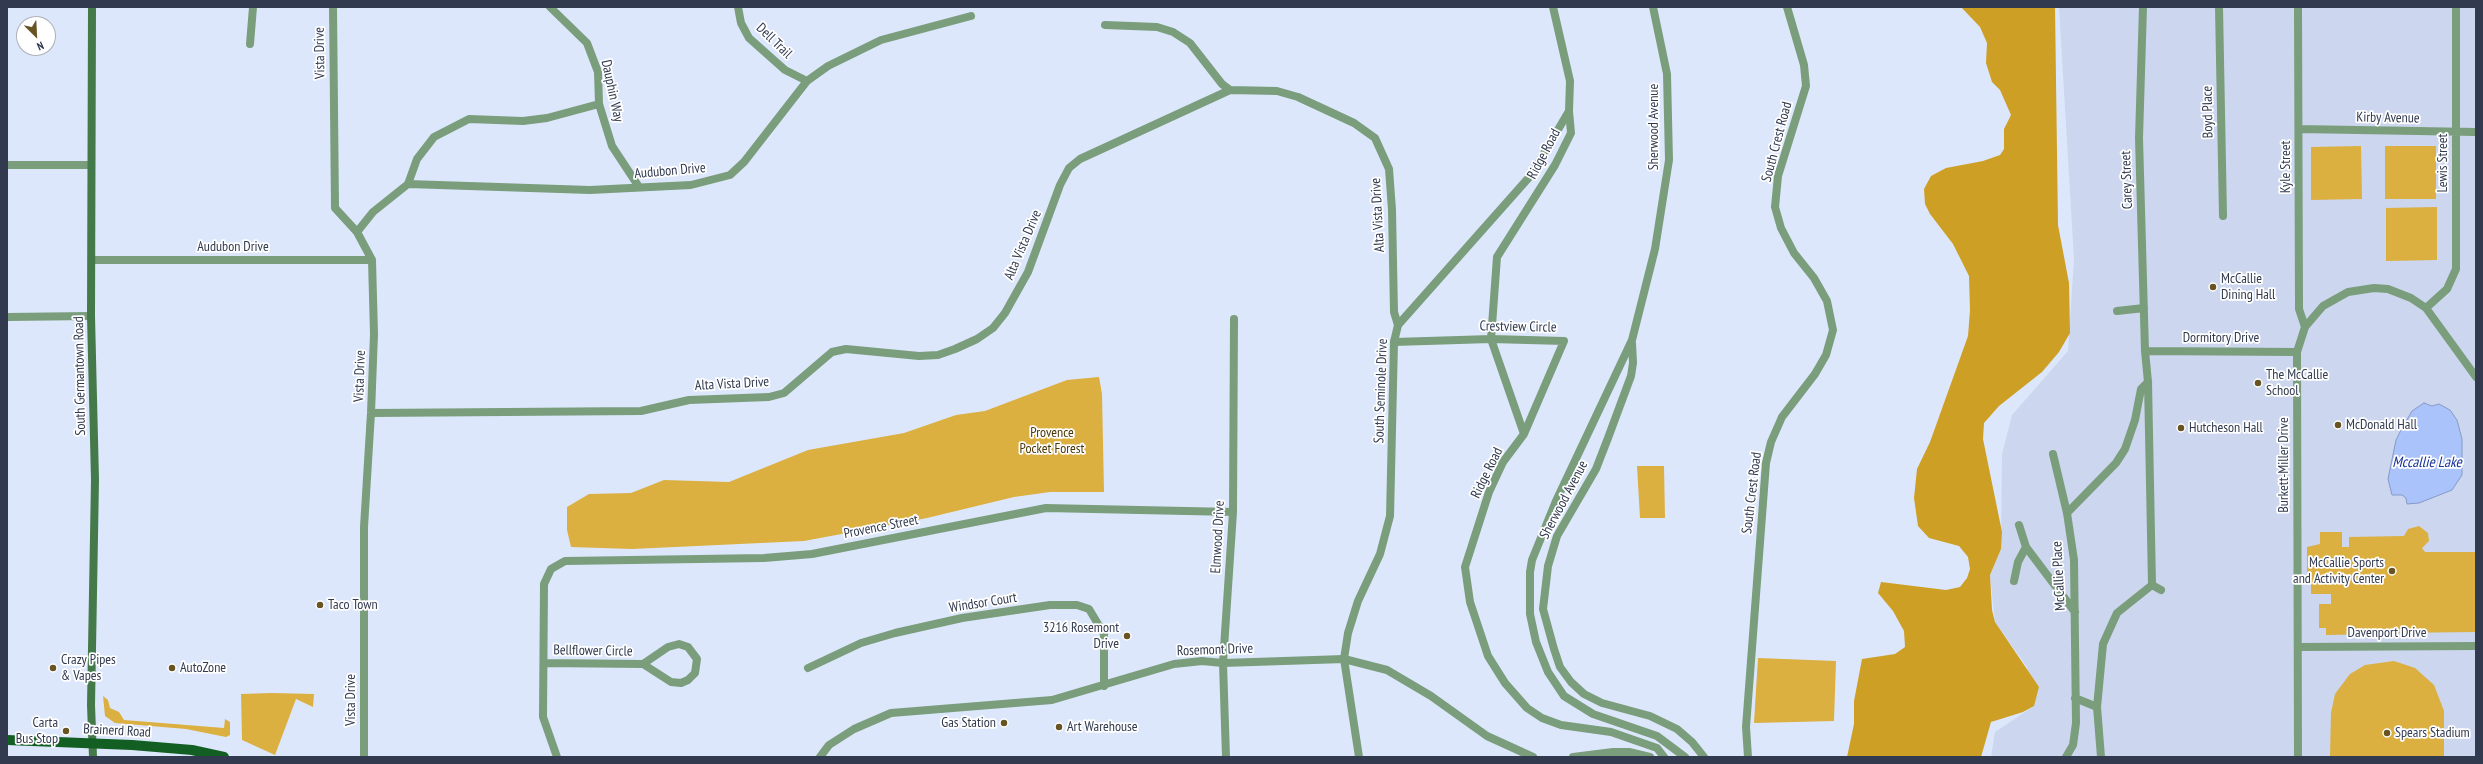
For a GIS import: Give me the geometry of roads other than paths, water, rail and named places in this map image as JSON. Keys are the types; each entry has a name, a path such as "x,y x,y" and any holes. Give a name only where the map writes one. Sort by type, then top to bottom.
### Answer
{"main road":[{"name":"South Germantown Road","path":"92,7 91,165 93,260 91,316 95,480 91,705 93,757"},
{"name":"Brainerd Road","path":"7,740 192,750 224,757"}],"street":[{"path":"250,44 253,7"},
{"name":"Vista Drive","path":"333,7 335,208 357,232 372,260 374,334 372,413 364,527 364,757"},
{"name":"Dauphin Way","path":"550,7 587,43 598,72 599,104 612,146 639,187"},
{"name":"Dell Trail","path":"738,7 741,23 749,38 785,70 807,81"},
{"name":"South Seminole Drive","path":"1360,757 1344,659 1348,633 1358,601 1380,554 1390,516 1394,342 1398,325 1532,174 1569,111 1570,81 1553,7"},
{"name":"Sherwood Avenue","path":"1653,7 1667,74 1669,160 1656,249 1632,340 1542,533 1530,572 1530,614 1536,642 1548,672 1564,696 1593,714 1658,736 1685,757"},
{"name":"South Crest Road","path":"1748,757 1746,727 1766,463 1772,442 1782,417 1815,374 1826,355 1833,330 1827,301 1814,278 1794,252 1781,228 1775,207 1778,176 1806,86 1804,65 1787,7"},
{"name":"Carey Street","path":"2143,7 2139,138 2145,351"},
{"name":"Boyd Place","path":"2219,7 2223,216"},
{"name":"Kyle Street","path":"2298,7 2299,309 2305,327"},
{"name":"Lewis Street","path":"2426,308 2447,289 2456,268 2456,7"},
{"name":"Audubon Drive","path":"408,184 590,190 691,185 730,175 744,162 807,81 828,66 881,40 970,16"},
{"path":"1105,25 1157,27 1173,32 1190,43 1222,84 1230,90"},
{"name":"Alta Vista Drive","path":"372,413 641,411 689,400 769,397 784,393 832,352 846,348 919,356 938,355 977,339 993,328 1004,313 1028,272 1060,185 1069,168 1080,159 1230,90 1277,91 1298,97 1354,123 1374,138 1389,169 1392,210 1394,312 1398,325"},
{"path":"357,232 373,212 408,184 417,159 434,137 469,119 523,121 547,118 599,104"},
{"name":"Ridge Road","path":"1569,111 1571,133 1555,166 1497,257 1491,339 1524,434 1503,462 1489,492 1465,567 1470,602 1488,656 1506,683 1522,703 1542,718 1561,725 1611,732 1657,748 1664,757"},
{"name":"Kirby Avenue","path":"2299,129 2476,132"},
{"path":"7,165 91,165"},
{"name":"Audubon Drive","path":"93,260 372,260"},
{"name":"Burkett-Miller Drive","path":"2298,757 2297,352 2305,327 2318,311 2335,298 2361,289 2388,289 2411,298 2426,308 2476,377"},
{"path":"2117,311 2144,308"},
{"path":"7,318 91,316"},
{"name":"Elmwood Drive","path":"1226,757 1223,663 1233,512 1234,319"},
{"name":"Crestview Circle","path":"1394,342 1491,339 1564,341 1524,434"},
{"name":"Sherwood Avenue","path":"1632,340 1633,364 1631,376 1596,469 1557,536 1548,566 1543,609 1548,634 1558,661 1571,682 1584,694 1602,704 1650,716 1677,729 1692,742 1704,757"},
{"path":"2145,351 2148,382 2152,585"},
{"name":"Dormitory Drive","path":"2145,351 2297,352"},
{"path":"2067,513 2116,463 2125,449 2135,420 2140,389 2148,382"},
{"name":"McCallie Place","path":"2053,454 2067,513 2074,560 2074,698 2076,723 2073,745 2066,757"},
{"name":"Provence Street","path":"544,584 551,569 565,561 764,558 812,554 1046,508 1233,512"},
{"path":"2019,525 2026,547 2075,612"},
{"path":"2014,581 2018,562 2026,547"},
{"name":"Bellflower Circle","path":"544,584 542,717 557,757"},
{"path":"2152,585 2161,590"},
{"path":"2101,757 2097,707 2103,644 2117,613 2152,585"},
{"name":"Windsor Court","path":"808,668 861,643 894,633 962,618 1050,605 1077,605 1089,609 1104,634 1104,686"},
{"name":"Bellflower Circle","path":"544,663 642,664 671,682 681,683 688,680 695,673 697,659 688,647 679,644 668,647 642,664"},
{"name":"Davenport Drive","path":"2298,646 2476,646"},
{"name":"Rosemont Drive","path":"820,757 828,745 854,730 891,713 1052,700 1104,686 1167,665 1202,661 1223,663 1344,659 1387,670 1431,696 1487,736 1534,757"},
{"path":"2074,698 2097,707"},
{"path":"1573,757 1613,752 1629,752 1650,757"}],"water":[{"name":"Mccallie Lake","path":"2424,403 2432,406 2439,404 2450,410 2457,420 2462,439 2462,475 2452,490 2419,503 2407,504 2406,498 2402,495 2392,495 2388,479 2396,440 2412,411"}],"place":[{"name":"McCallie Dining Hall","path":"2213,287"},
{"name":"The McCallie School","path":"2258,383"},
{"name":"McDonald Hall","path":"2338,425"},
{"name":"Hutcheson Hall","path":"2181,428"},
{"name":"McCallie Sports and Activity Center","path":"2392,571"},
{"name":"Taco Town","path":"320,605"},
{"name":"3216 Rosemont Drive","path":"1127,636"},
{"name":"Crazy Pipes & Vapes","path":"53,668"},
{"name":"AutoZone","path":"172,668"},
{"name":"Gas Station","path":"1004,723"},
{"name":"Art Warehouse","path":"1059,727"},
{"name":"Carta Bus Stop","path":"66,731"},
{"name":"Spears Stadium","path":"2387,733"}],"park label":[{"name":"Provence Pocket Forest","path":"1052,442"}]}
